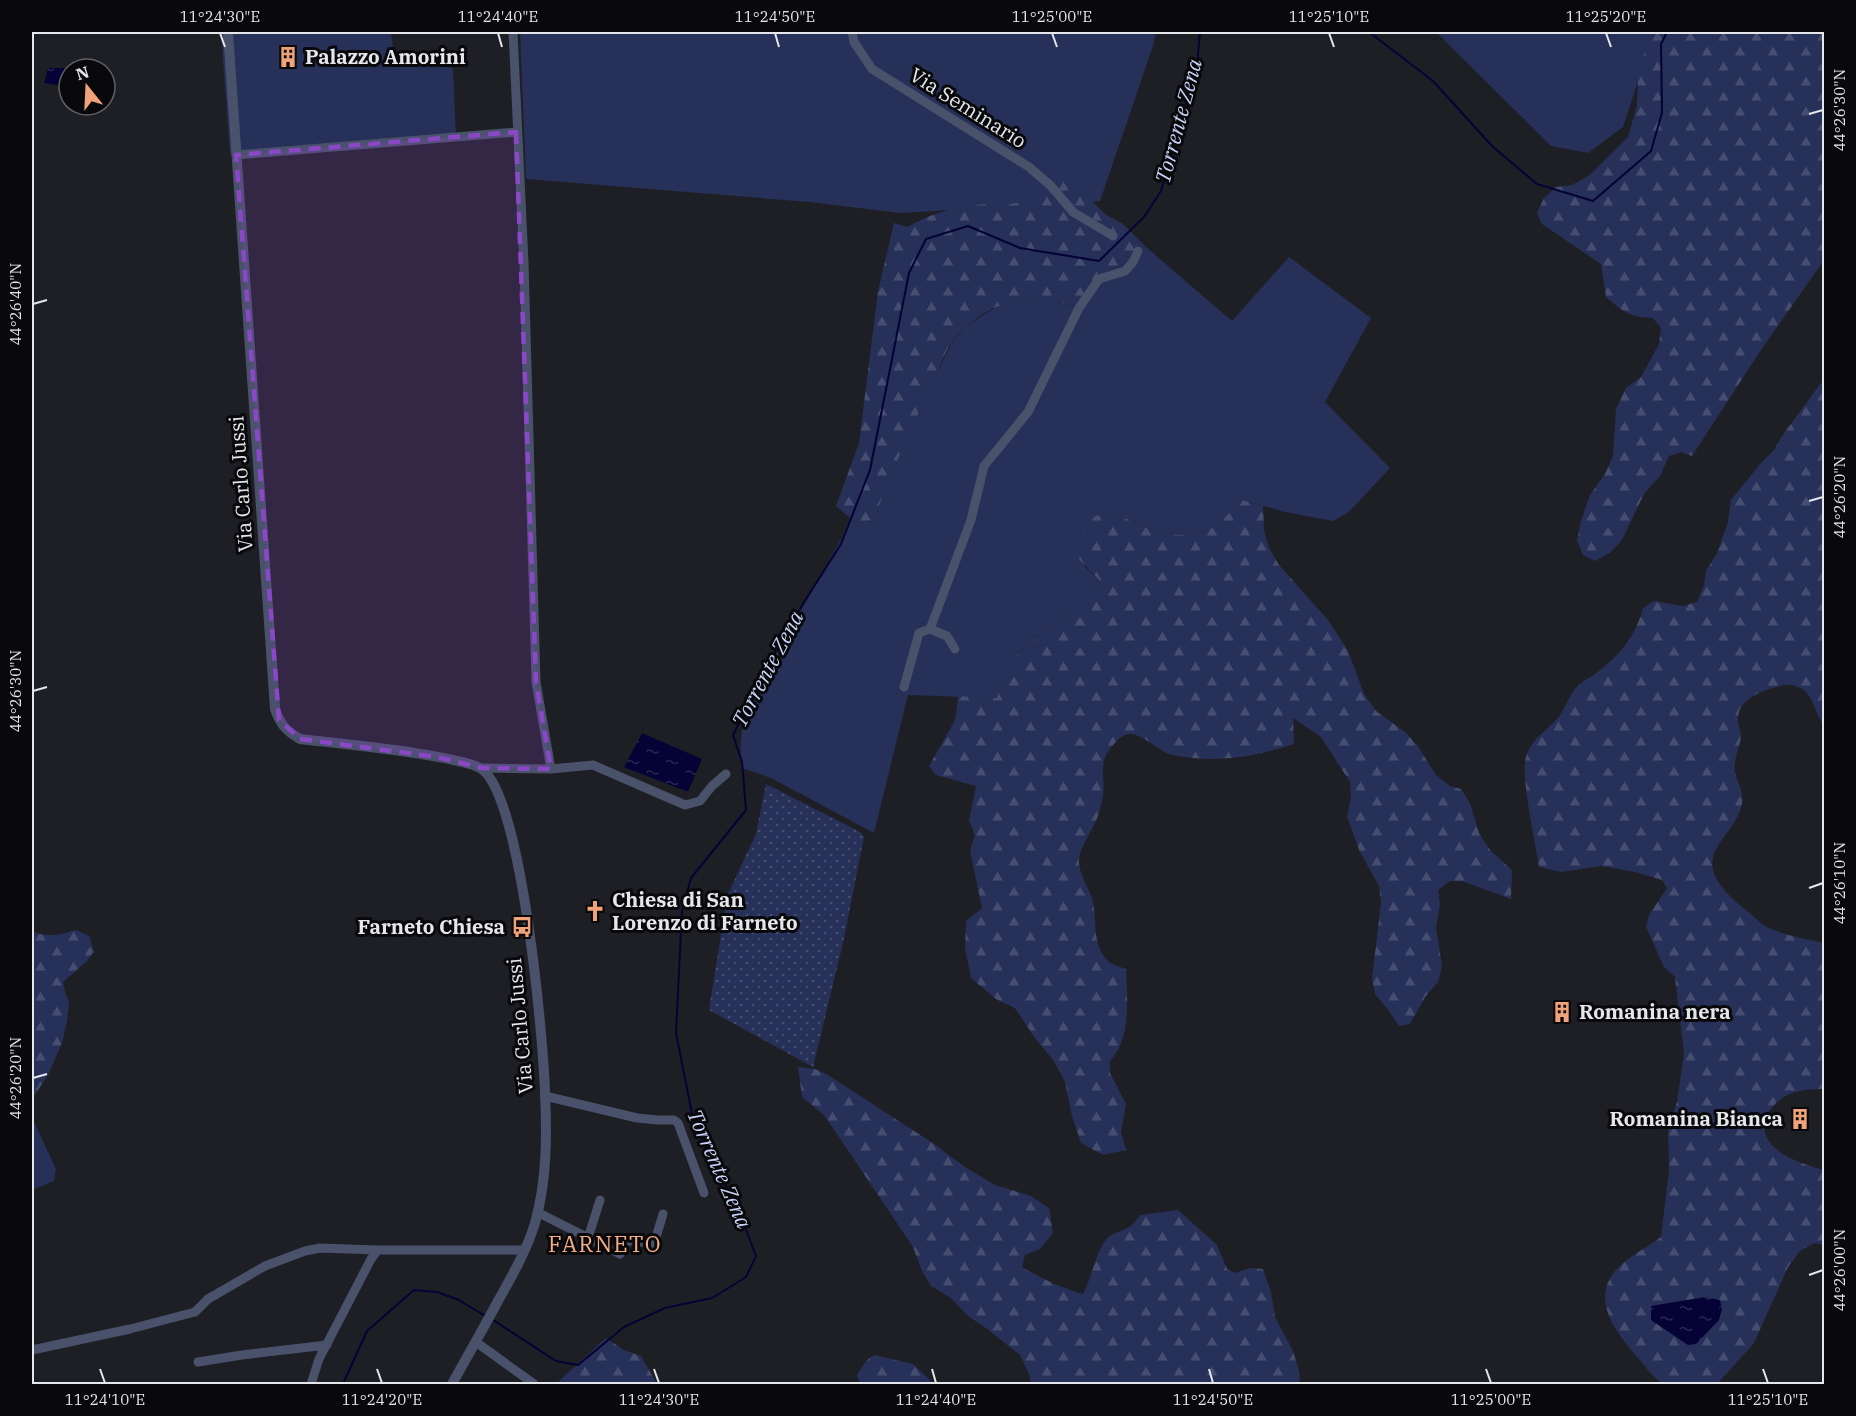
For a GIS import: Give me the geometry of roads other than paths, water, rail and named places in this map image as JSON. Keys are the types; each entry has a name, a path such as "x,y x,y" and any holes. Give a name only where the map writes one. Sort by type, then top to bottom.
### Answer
{"street":[{"name":"Via Carlo Jussi","path":"228,32 275,709 287,731 300,739 437,757 474,764 482,768 492,779 500,796 514,844 542,1034 545,1149 534,1224 516,1268 481,1339 452,1384"},
{"path":"513,32 524,263 536,682 551,769"},
{"name":"Via Seminario","path":"852,32 854,42 872,69 1029,167 1051,186 1073,212 1113,236"},
{"path":"236,155 516,132"},
{"path":"930,629 971,520 984,466 1028,412 1079,308 1099,279 1125,271 1133,262 1138,251"},
{"path":"904,687 919,633 930,629 947,636 955,649"},
{"name":"Via Carlo Jussi","path":"482,768 551,769 593,765 685,806 700,801 726,774"},
{"path":"545,1096 637,1118 674,1119 678,1123 704,1193"},
{"path":"588,1238 600,1200"},
{"path":"537,1212 620,1254 628,1240 654,1244 663,1214"},
{"path":"32,1350 141,1327 195,1312 208,1299 265,1266 305,1251 320,1248 523,1250"},
{"path":"311,1384 327,1345 371,1259 378,1250"},
{"path":"481,1339 534,1384"},
{"path":"198,1362 327,1345"}],"water":[{"path":"48,68 57,68 57,85 44,83"},
{"path":"642,733 702,759 688,792 624,767"},
{"path":"1705,1297 1720,1300 1722,1309 1719,1320 1696,1344 1688,1345 1651,1320 1651,1306"}],"waterway":[{"name":"Torrente Zena","path":"493,1320 556,1361 578,1365 624,1327 665,1308 712,1298 746,1277 756,1256 737,1206 705,1147 693,1119 676,1033 682,911 691,878 746,810 742,762 733,735 787,629 841,544 870,470 909,273 926,239 968,226 1020,248 1099,261 1144,217 1161,191 1197,65 1200,32"},
{"name":"Torrente Zena","path":"1369,32 1433,81 1492,146 1537,184 1593,201 1651,151 1662,113 1661,44 1667,32"},
{"name":"Torrente Zena","path":"343,1384 367,1331 414,1290 437,1292 459,1300 485,1316"}],"place":[{"name":"Palazzo Amorini","path":"288,57"},
{"name":"Chiesa di San Lorenzo di Farneto","path":"595,911"},
{"name":"Farneto Chiesa","path":"522,927"},
{"name":"Romanina nera","path":"1562,1012"},
{"name":"Romanina Bianca","path":"1800,1119"}],"district":[{"name":"FARNETO","path":"605,1244"}]}
